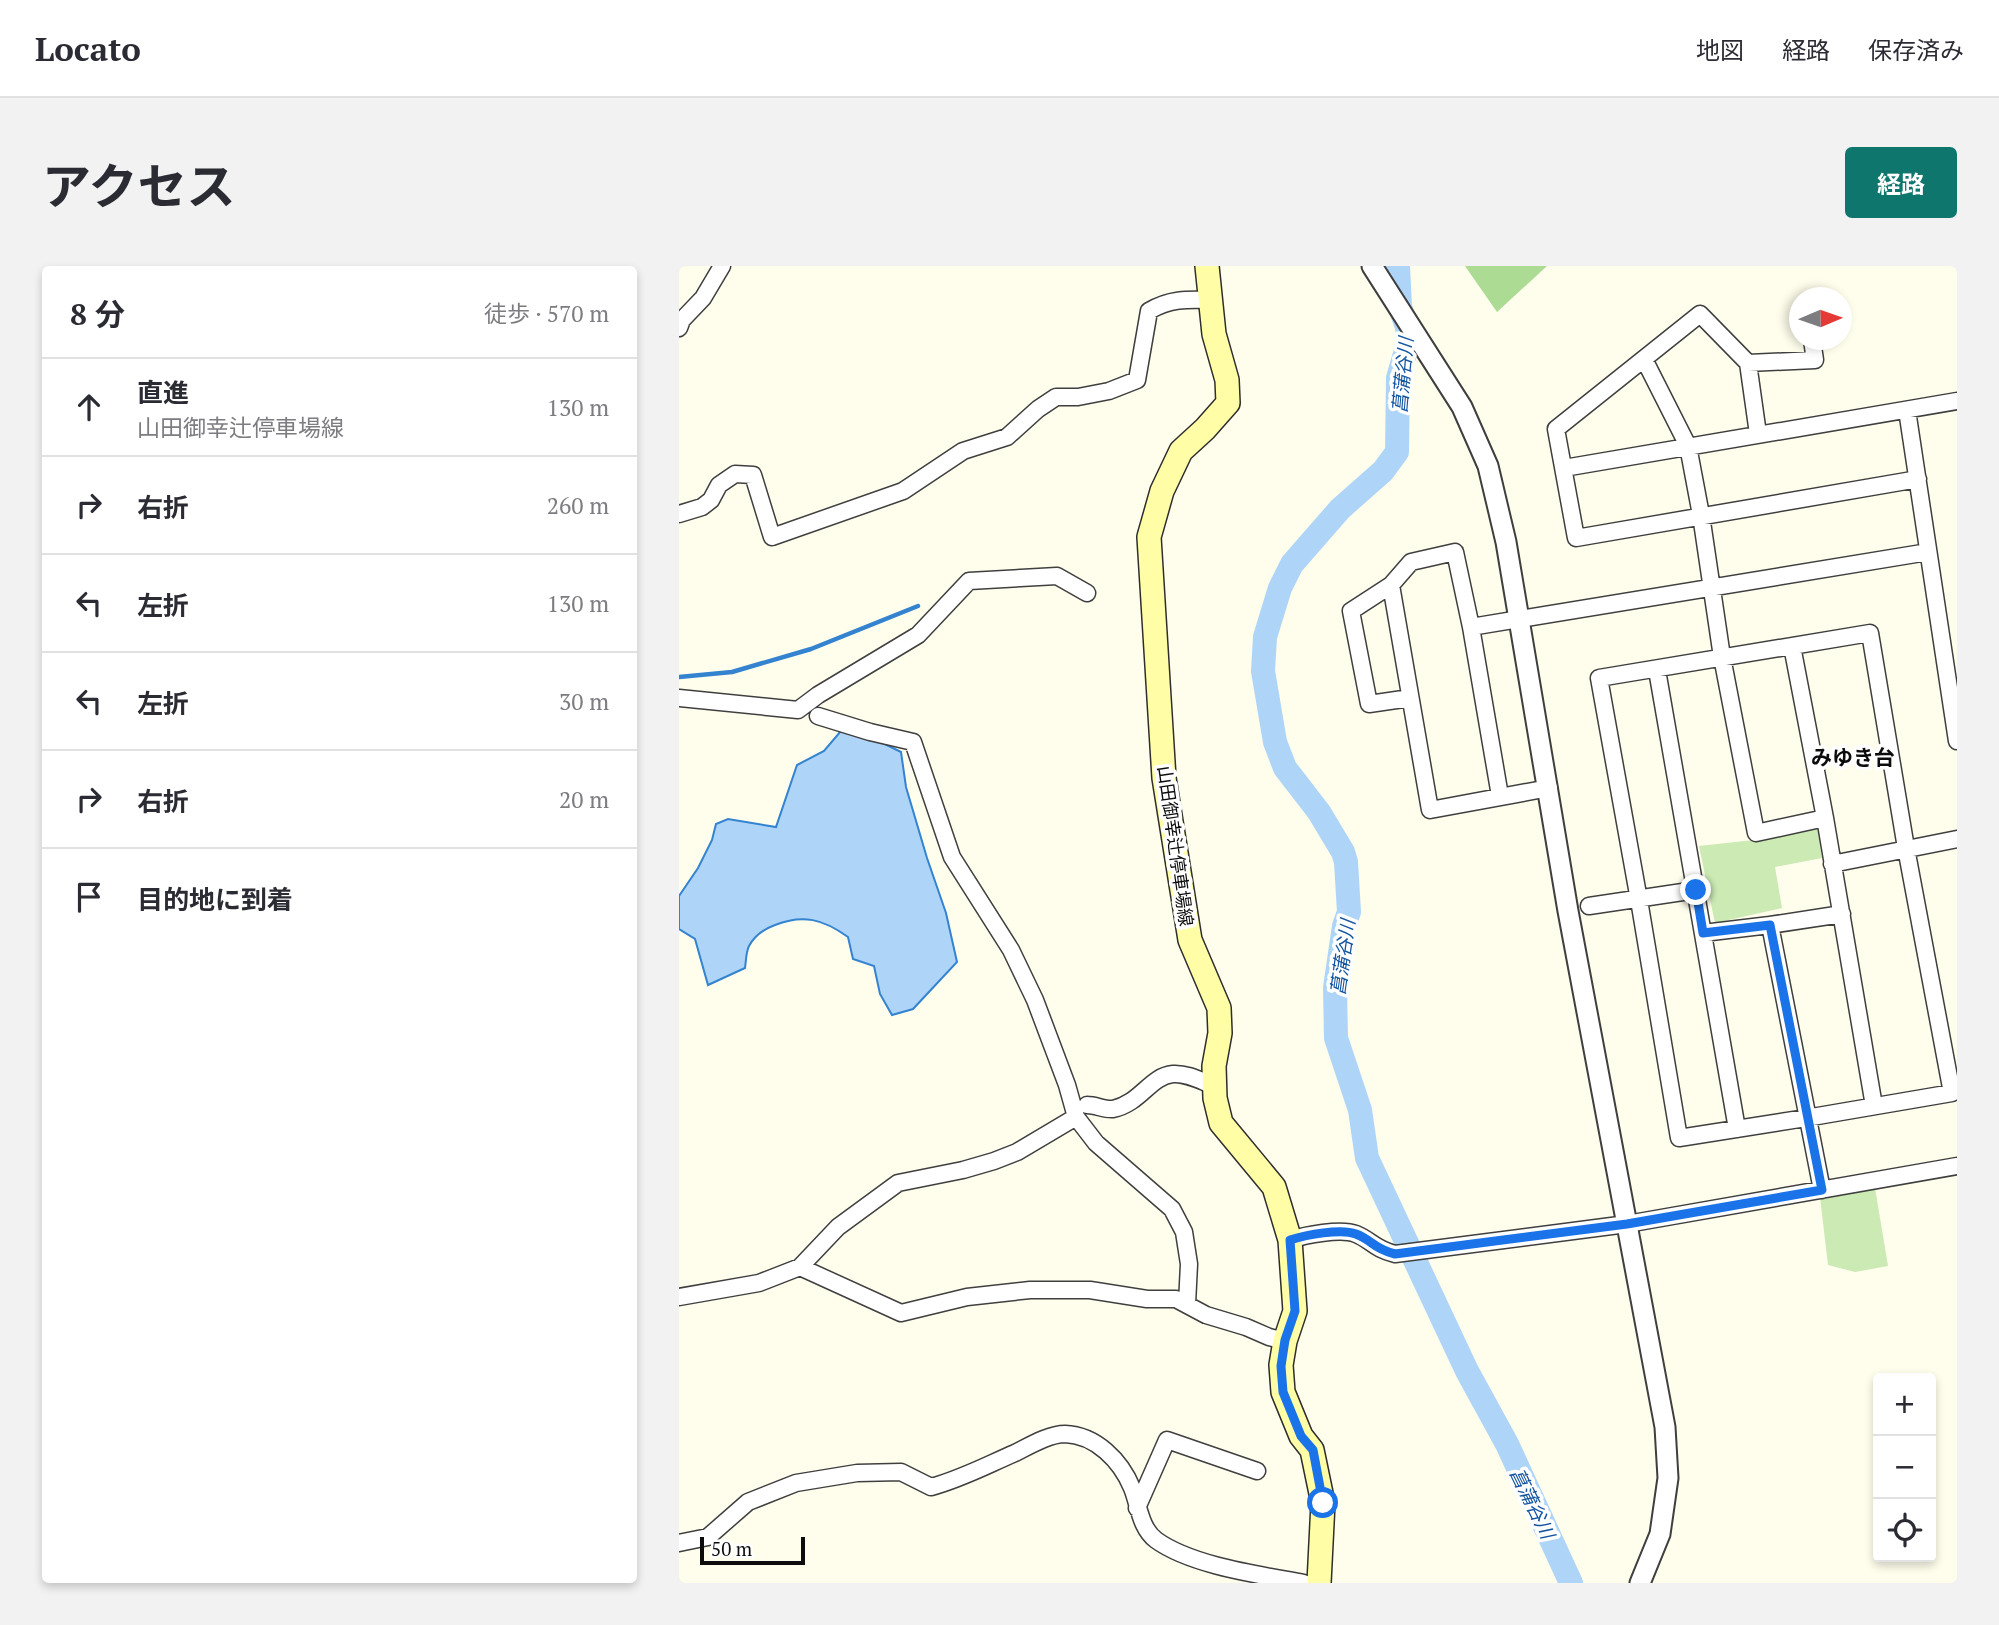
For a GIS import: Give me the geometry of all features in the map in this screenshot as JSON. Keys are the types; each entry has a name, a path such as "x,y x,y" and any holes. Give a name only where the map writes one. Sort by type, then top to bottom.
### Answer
{"main road":[{"name":"山田御幸辻停車場線","path":"1207,266 1214,334 1227,380 1228,403 1181,451 1162,491 1149,537 1166,790 1190,940 1219,1008 1220,1033 1214,1066 1214,1086 1221,1123 1274,1187 1290,1240 1295,1311 1285,1340 1281,1366 1283,1392 1301,1436 1313,1450 1323,1503 1319,1583"}],"street":[{"path":"679,328 682,320 703,298 722,266"},
{"path":"1372,266 1462,407 1488,466 1506,542 1569,911 1665,1427 1668,1478 1660,1534 1640,1583"},
{"path":"679,514 702,507 711,500 719,485 735,474 753,475 772,537 903,491 963,451 1007,437 1056,397 1078,397 1137,380 1149,311 1163,303 1187,299 1210,300"},
{"path":"1758,434 1748,363 1700,314 1556,429 1576,538 1918,479"},
{"path":"1748,363 1815,360 1814,350"},
{"path":"1644,359 1688,446 1722,657 1756,833 1825,818"},
{"path":"1564,468 1957,401"},
{"path":"1907,410 1928,552 1953,680 1957,741"},
{"path":"1410,698 1369,704 1352,611 1391,585 1411,562 1455,552 1471,627 1500,796"},
{"path":"1471,627 1928,552"},
{"path":"680,696 799,709 918,635 969,582 1057,576 1087,593"},
{"path":"1391,585 1430,810 1549,788"},
{"path":"1870,633 1906,848 1952,1093 1679,1138 1599,678 1792,646 1870,633"},
{"path":"1792,646 1825,818 1874,1106"},
{"path":"1657,670 1737,1129"},
{"path":"818,716 913,742 952,857 1011,950 1029,987 1067,1085 1096,1143 1172,1209 1184,1232 1189,1265 1187,1304"},
{"path":"1832,864 1957,839"},
{"path":"1589,906 1696,890"},
{"path":"1703,933 1842,914"},
{"path":"1770,925 1822,1190"},
{"path":"679,1297 759,1283 800,1267 838,1227 898,1183 963,1170 1017,1152 1081,1111 1097,1105 1109,1110 1135,1101 1161,1077 1187,1075 1214,1086"},
{"path":"1290,1240 1337,1231 1356,1234 1381,1251 1395,1254 1627,1224 1957,1166"},
{"path":"800,1267 901,1313 967,1297 1030,1290 1090,1290 1147,1299 1176,1299 1206,1315 1247,1326 1269,1338 1285,1340"},
{"path":"679,1543 708,1537 748,1502 796,1483 857,1473 901,1472 931,1487 956,1480 1036,1443 1064,1434 1092,1440 1123,1469 1133,1489 1137,1508 1154,1539 1176,1550 1231,1568 1304,1583"},
{"path":"1137,1508 1167,1440 1257,1471"}],"green space":[{"path":"1465,266 1547,266 1497,312"},
{"path":"1817,826 1822,858 1775,867 1782,908 1715,923 1699,846 1763,839"},
{"path":"1875,1188 1888,1266 1855,1272 1828,1265 1820,1197"}],"water":[{"path":"846,725 901,752 906,787 946,913 957,962 913,1009 892,1015 880,994 874,966 853,959 848,937 821,922 804,919 767,928 749,946 745,968 708,985 695,939 679,929 679,896 698,868 712,840 716,824 728,819 776,827 797,765 824,751"}],"waterway":[{"name":"菖蒲谷川","path":"1398,266 1400,307 1407,327 1408,344 1398,378 1397,452 1383,471 1340,509 1292,564 1280,588 1265,637 1263,671 1275,742 1285,768 1319,812 1343,852 1346,862 1349,912 1344,926 1335,988 1336,1038 1360,1110 1367,1158 1467,1371 1507,1444 1571,1583"},
{"path":"679,677 732,672 811,649 918,606"}],"district":[{"name":"みゆき台","path":"1853,757"}],"route":[{"path":"1323,1503 1313,1450 1301,1436 1283,1392 1281,1366 1285,1340 1295,1311 1290,1240 1337,1231 1356,1234 1381,1251 1395,1254 1627,1224 1822,1190 1770,925 1703,933 1696,890"}]}
